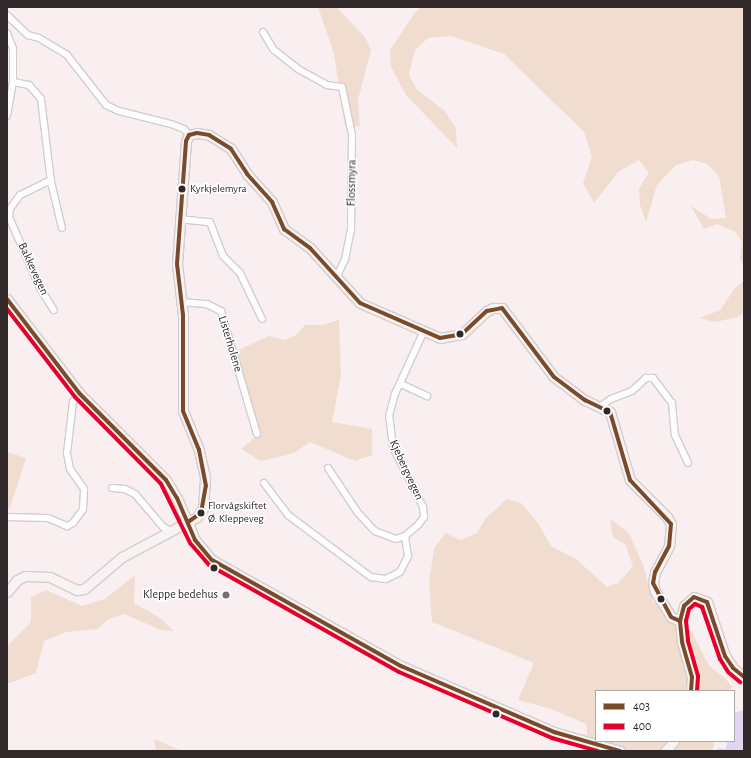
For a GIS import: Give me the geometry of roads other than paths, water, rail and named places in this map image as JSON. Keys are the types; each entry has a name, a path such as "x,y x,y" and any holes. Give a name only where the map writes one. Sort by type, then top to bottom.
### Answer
{"street":[{"path":"7,14 28,35 67,55 106,105 125,112 171,124 184,129 189,135"},
{"name":"Flossmyra","path":"263,32 274,50 298,69 327,85 342,87 352,135 352,229 345,259 336,278"},
{"path":"7,33 13,49 13,82 7,115"},
{"path":"13,82 29,85 41,99 51,180 62,228"},
{"path":"7,592 14,582 25,576 50,577 77,590 84,589 122,557 172,531 201,513 206,486 199,450 183,410 182,302 177,264 179,219 186,141 189,135"},
{"path":"189,135 209,135 231,149 247,174 272,202 284,229 310,248 336,278 360,302 440,338 455,336 469,328 487,311 493,308 502,308 554,378 585,400 601,406 612,415 630,480 667,517 671,524 669,546 655,572 653,583 655,591 671,617 680,620"},
{"name":"Bakkevegen","path":"51,180 20,195 10,209 9,217 40,288 54,310"},
{"path":"179,219 210,222 223,256 240,273 262,319"},
{"path":"7,299 79,393 166,480 200,548 220,565 366,648 401,666 537,725 572,738 620,751"},
{"name":"Listerholene","path":"182,302 207,304 221,311 257,434"},
{"name":"Kjebergvegen","path":"405,536 418,525 424,514 422,502 397,457 390,435 391,406 424,331"},
{"path":"601,406 611,399 632,391 646,378 653,378 672,403 674,431 688,462"},
{"path":"401,384 427,396"},
{"path":"7,517 48,518 67,526 73,523 80,513 85,492 70,469 67,453 72,402 79,393"},
{"path":"264,483 288,515 371,577 386,579 400,572 408,556 405,536 390,538 370,528 342,492 328,468"},
{"path":"112,488 125,489 135,494 164,527 172,531"},
{"path":"691,690 692,677 682,641 680,620 684,606 690,598 698,596 704,599 709,607 725,656 733,668 744,678"},
{"path":"665,751 673,742"}],"place":[{"name":"Kyrkjelemyra","path":"182,189"},
{"name":"Florvågskiftet Ø. Kleppeveg","path":"201,513"},
{"name":"Kleppe bedehus","path":"226,595"}]}
